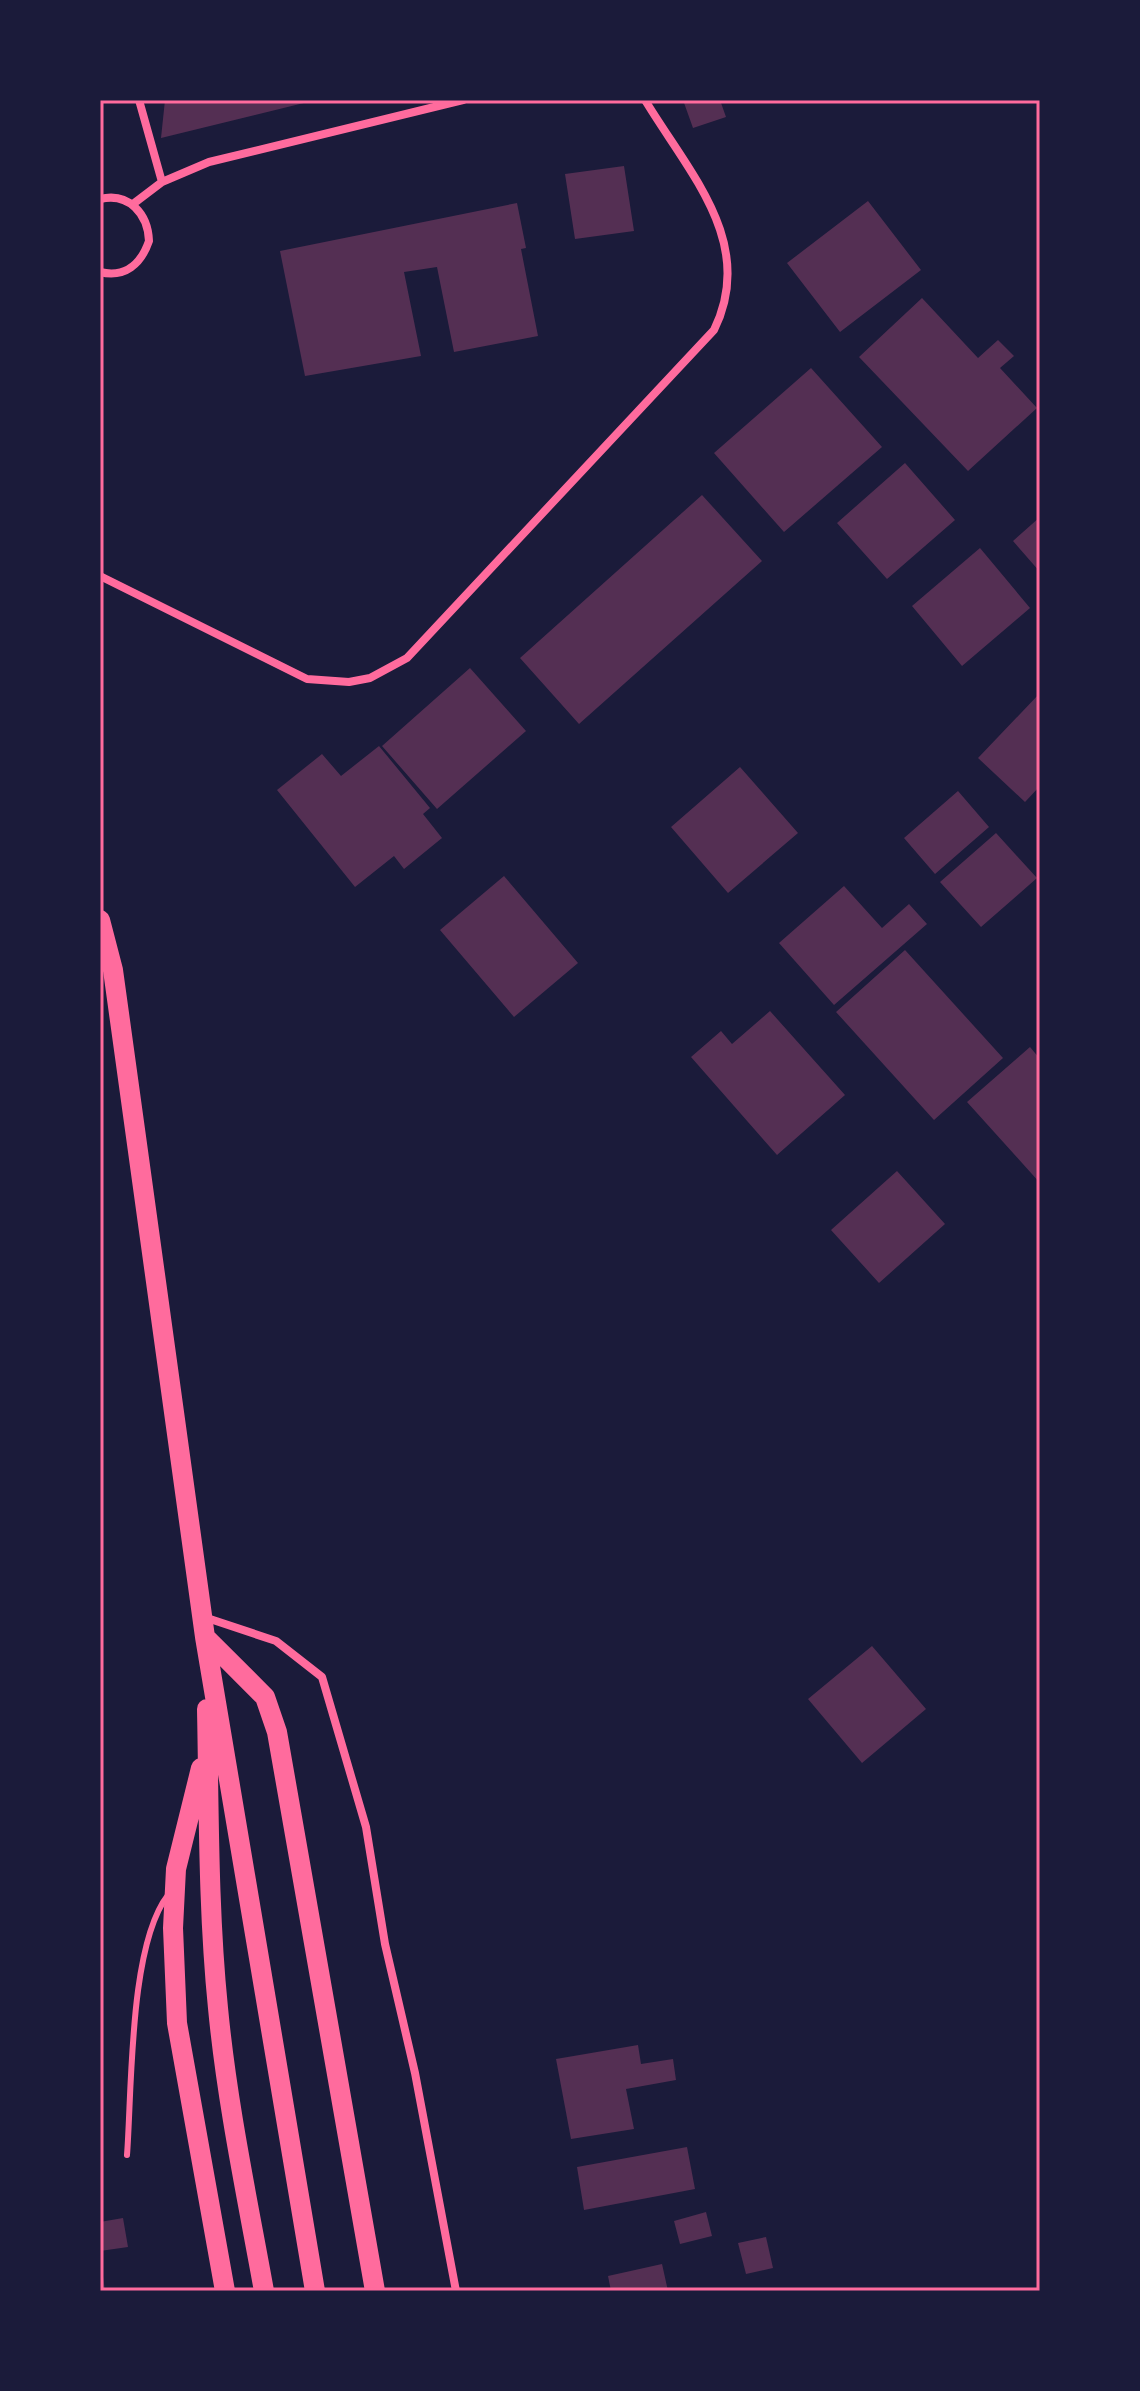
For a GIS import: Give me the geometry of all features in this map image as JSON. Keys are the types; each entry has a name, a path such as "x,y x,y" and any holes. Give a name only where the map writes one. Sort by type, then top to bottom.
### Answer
{"main road":[{"path":"100,920 113,970 205,1637 315,2291"},
{"path":"205,1637 212,1933 218,2010 232,2114 264,2291"},
{"path":"205,1637 265,1697 277,1732 375,2291"},
{"path":"208,1741 175,1886 177,2023 225,2291"}],"street":[{"path":"139,100 162,182"},
{"path":"133,204 162,182 209,162 463,100"},
{"path":"100,576 307,679 349,682 370,678 407,658 714,330 723,312 731,274 724,236 645,100"},
{"path":"100,199 120,198 133,204 143,214 148,227 144,255 123,272 100,272"},
{"path":"202,1616 276,1641 322,1677 366,1827 385,1944 415,2073 456,2291"}],"lane":[{"path":"127,2155 141,1973 148,1937 161,1904 175,1886"}],"building":[{"path":"165,100 312,100 312,101 161,138"},
{"path":"683,100 720,100 726,117 693,128"},
{"path":"624,166 634,231 575,239 565,174"},
{"path":"868,201 921,270 840,332 787,263"},
{"path":"517,203 526,248 521,249 538,336 454,352 437,267 404,272 421,356 305,376 280,251"},
{"path":"922,298 978,358 998,340 1014,356 1000,368 1037,408 968,471 859,357"},
{"path":"811,368 882,447 784,532 714,453"},
{"path":"905,463 955,520 887,579 837,523"},
{"path":"702,495 762,561 579,724 520,658"},
{"path":"1040,517 1040,572 1013,541"},
{"path":"980,548 1030,608 962,666 912,606"},
{"path":"470,668 526,731 437,809 382,746"},
{"path":"1040,693 1040,786 1025,802 978,758"},
{"path":"379,746 430,808 423,814 442,838 404,869 394,856 355,887 277,790 322,754 341,776"},
{"path":"740,767 798,833 728,893 671,827"},
{"path":"958,791 989,827 935,874 904,838"},
{"path":"996,833 1037,878 981,927 940,882"},
{"path":"504,876 578,963 514,1017 440,930"},
{"path":"844,886 882,928 909,904 927,924 834,1005 779,943"},
{"path":"905,950 1003,1058 934,1120 836,1012"},
{"path":"770,1011 845,1095 777,1155 691,1057 721,1031 732,1044"},
{"path":"1030,1047 1040,1059 1040,1183 967,1102"},
{"path":"897,1171 945,1224 879,1283 831,1230"},
{"path":"872,1646 926,1709 862,1763 808,1699"},
{"path":"638,2045 641,2064 673,2059 676,2080 626,2089 634,2129 571,2139 556,2059"},
{"path":"687,2147 695,2189 584,2210 577,2167"},
{"path":"706,2212 712,2236 680,2244 674,2221"},
{"path":"123,2218 128,2247 100,2251 100,2222"},
{"path":"766,2237 773,2268 746,2274 738,2243"},
{"path":"662,2264 668,2291 611,2291 608,2276"},
{"path":"102,2269 105,2291 100,2291"}]}
